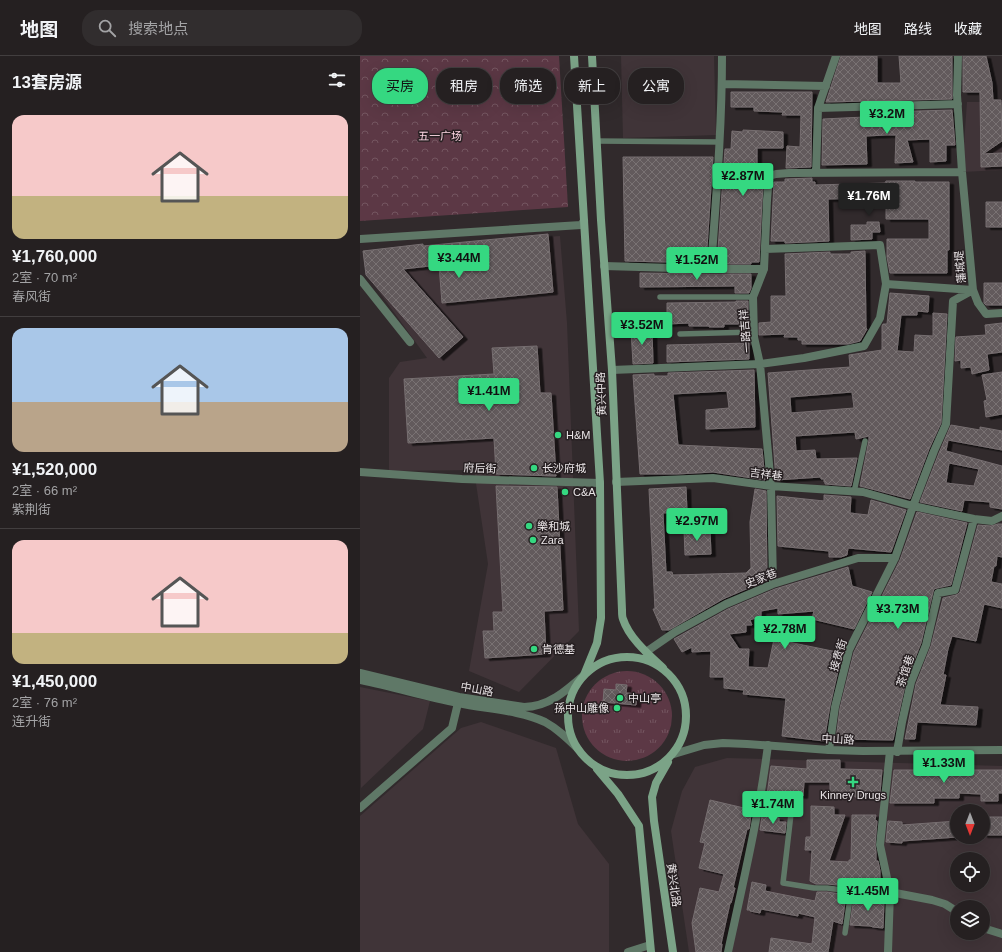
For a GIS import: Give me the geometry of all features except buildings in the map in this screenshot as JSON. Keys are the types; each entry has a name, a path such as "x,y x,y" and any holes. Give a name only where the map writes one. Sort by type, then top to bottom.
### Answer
{"main road":[{"name":"黄兴中路","path":"574,56 600,483 601,618 597,643 584,675"},
{"name":"黄兴中路","path":"592,56 596,141 612,370 623,620 628,630 646,652 663,668"},
{"path":"628,656 655,663 663,668 680,688 684,696 687,713 685,731 674,754 654,769 631,776 612,774 602,770 585,758 572,739 568,717 568,706 572,695 577,684 584,675 600,663 618,657 628,656"},
{"name":"黄兴北路","path":"673,952 654,821 652,796 656,783 674,754"},
{"path":"594,765 618,794 638,826 651,948"}],"street":[{"path":"711,269 720,142 722,56"},
{"path":"836,56 818,108 816,173 962,172"},
{"name":"藩城堤","path":"912,506 946,424 952,300 972,290 957,96 958,56"},
{"path":"722,84 826,86"},
{"path":"818,108 958,104"},
{"name":"一路吉祥","path":"773,584 771,486 760,364 754,332 753,297 764,269 769,176 789,173 816,173"},
{"path":"360,239 582,224 584,221"},
{"path":"612,370 760,364 804,358 864,346 880,318 886,284 880,245 765,249"},
{"path":"604,266 764,269"},
{"path":"360,279 410,342"},
{"path":"886,284 972,290 978,303 986,314 1002,313"},
{"name":"府后街","path":"360,472 462,479 600,483"},
{"name":"吉祥巷","path":"616,482 713,478 771,486 862,492 912,506 974,519 992,521 1002,516"},
{"name":"接贵街","path":"829,750 835,707 849,650 895,558 912,506"},
{"name":"茶馆巷","path":"894,752 911,682 926,645 938,593 955,590 974,519"},
{"name":"史家巷","path":"646,652 675,632 726,604 773,584 858,558 895,558"},
{"name":"中山路","path":"360,673 459,697 524,707 533,707 547,702 584,675"},
{"name":"中山路","path":"360,680 458,703 533,717 554,728 578,749"},
{"path":"360,808 452,728 458,703"},
{"name":"中山路","path":"674,754 714,744 748,744 829,750 894,752 1002,750"},
{"path":"728,952 758,807 768,745"},
{"path":"888,952 890,892 880,845 894,752"},
{"path":"851,891 890,892 932,900 950,907"},
{"path":"990,930 1002,934"},
{"path":"628,952 651,948"}],"lane":[{"path":"596,141 720,142"},
{"path":"660,297 753,297"},
{"path":"680,334 754,332"},
{"path":"854,492 865,440"},
{"path":"758,807 791,814 783,883 814,888 851,891 845,933"}],"shaded area":[{"path":"621,56 714,56 716,135 623,138"},
{"path":"967,102 1002,102 1002,170 962,172"},
{"path":"560,236 567,323 579,631 519,692 469,671 488,564 474,470 389,471 389,378 400,362 427,358 372,282 363,251"},
{"path":"360,687 430,701 423,729 361,788"},
{"path":"481,722 556,748 578,824 609,864 609,952 360,952 360,816 461,728"},
{"path":"727,758 1002,766 1002,952 689,952 671,831 682,791 695,767"}],"green space":[{"name":"五一广场","path":"360,56 559,56 568,207 360,221"},
{"path":"627,671 644,674 659,684 669,699 672,716 669,733 659,748 644,758 627,761 610,758 595,748 585,733 582,716 585,699 595,684 610,674"}],"place":[{"name":"H&M","path":"558,435"},
{"name":"长沙府城","path":"534,468"},
{"name":"C&A","path":"565,492"},
{"name":"樂和城","path":"529,526"},
{"name":"Zara","path":"533,540"},
{"name":"肯德基","path":"534,649"},
{"name":"中山亭","path":"620,698"},
{"name":"孫中山雕像","path":"617,708"},
{"name":"Kinney Drugs","path":"853,782"}]}
